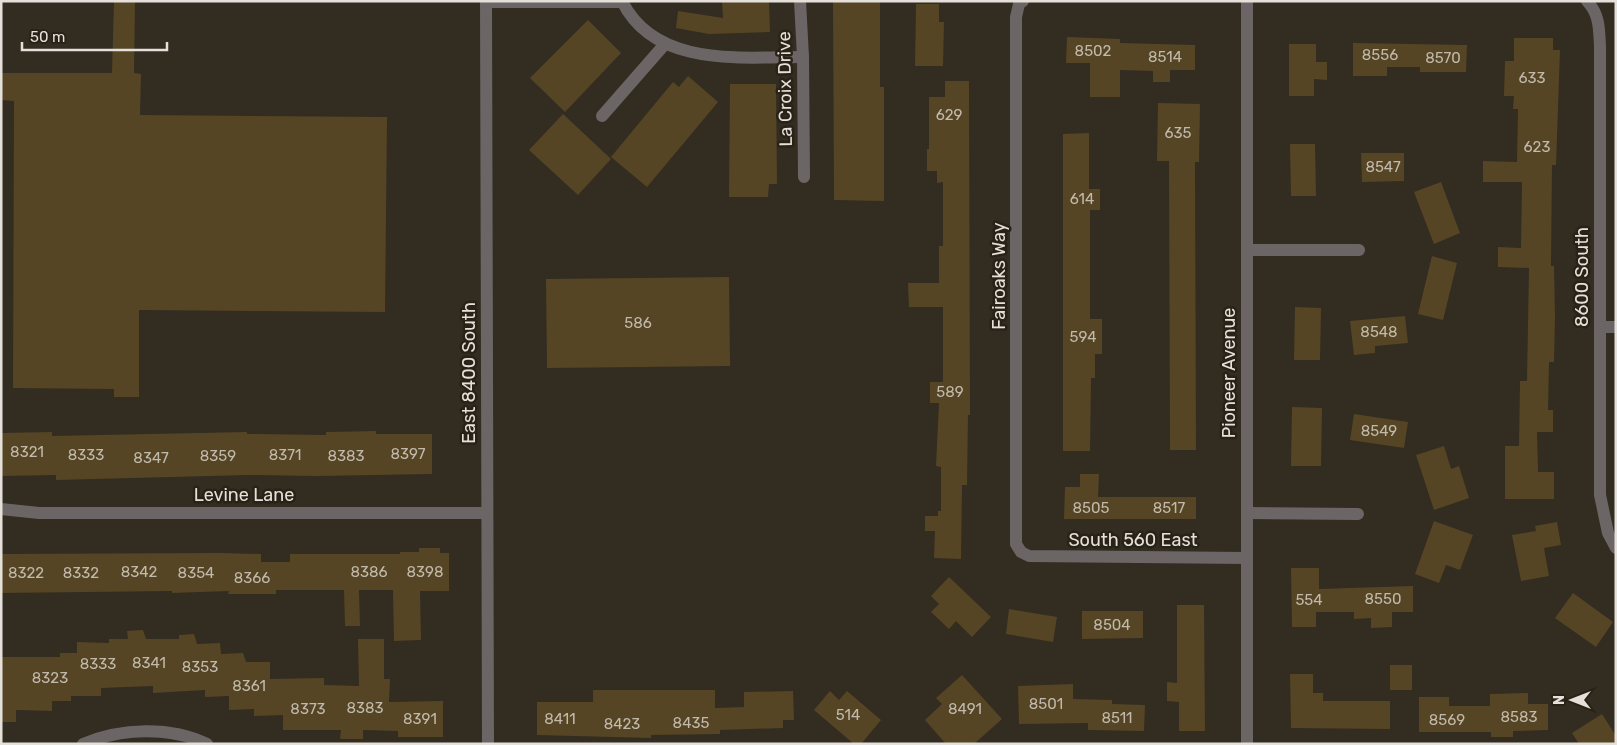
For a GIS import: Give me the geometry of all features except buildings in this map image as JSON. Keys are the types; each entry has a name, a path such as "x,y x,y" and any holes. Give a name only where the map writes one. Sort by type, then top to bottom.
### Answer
{"street":[{"name":"La Croix Drive","path":"800,1 803,57 804,177"},
{"name":"Fairoaks Way","path":"1021,552 1016,544 1016,17 1019,4 1023,1"},
{"name":"Pioneer Avenue","path":"1246,744 1247,1"},
{"name":"8600 South","path":"1587,1 1599,19 1600,495 1608,533 1616,548"},
{"path":"486,2 622,2 631,17 666,44 705,56 803,57"},
{"name":"East 8400 South","path":"486,2 488,744"},
{"path":"602,116 666,44"},
{"path":"1247,250 1359,250"},
{"path":"1600,327 1616,327"},
{"name":"Levine Lane","path":"1,508 39,513 487,513"},
{"path":"1247,513 1358,514"},
{"name":"South 560 East","path":"1021,552 1029,556 1247,558"},
{"path":"83,744 116,734 142,732 171,734 207,744"}]}
